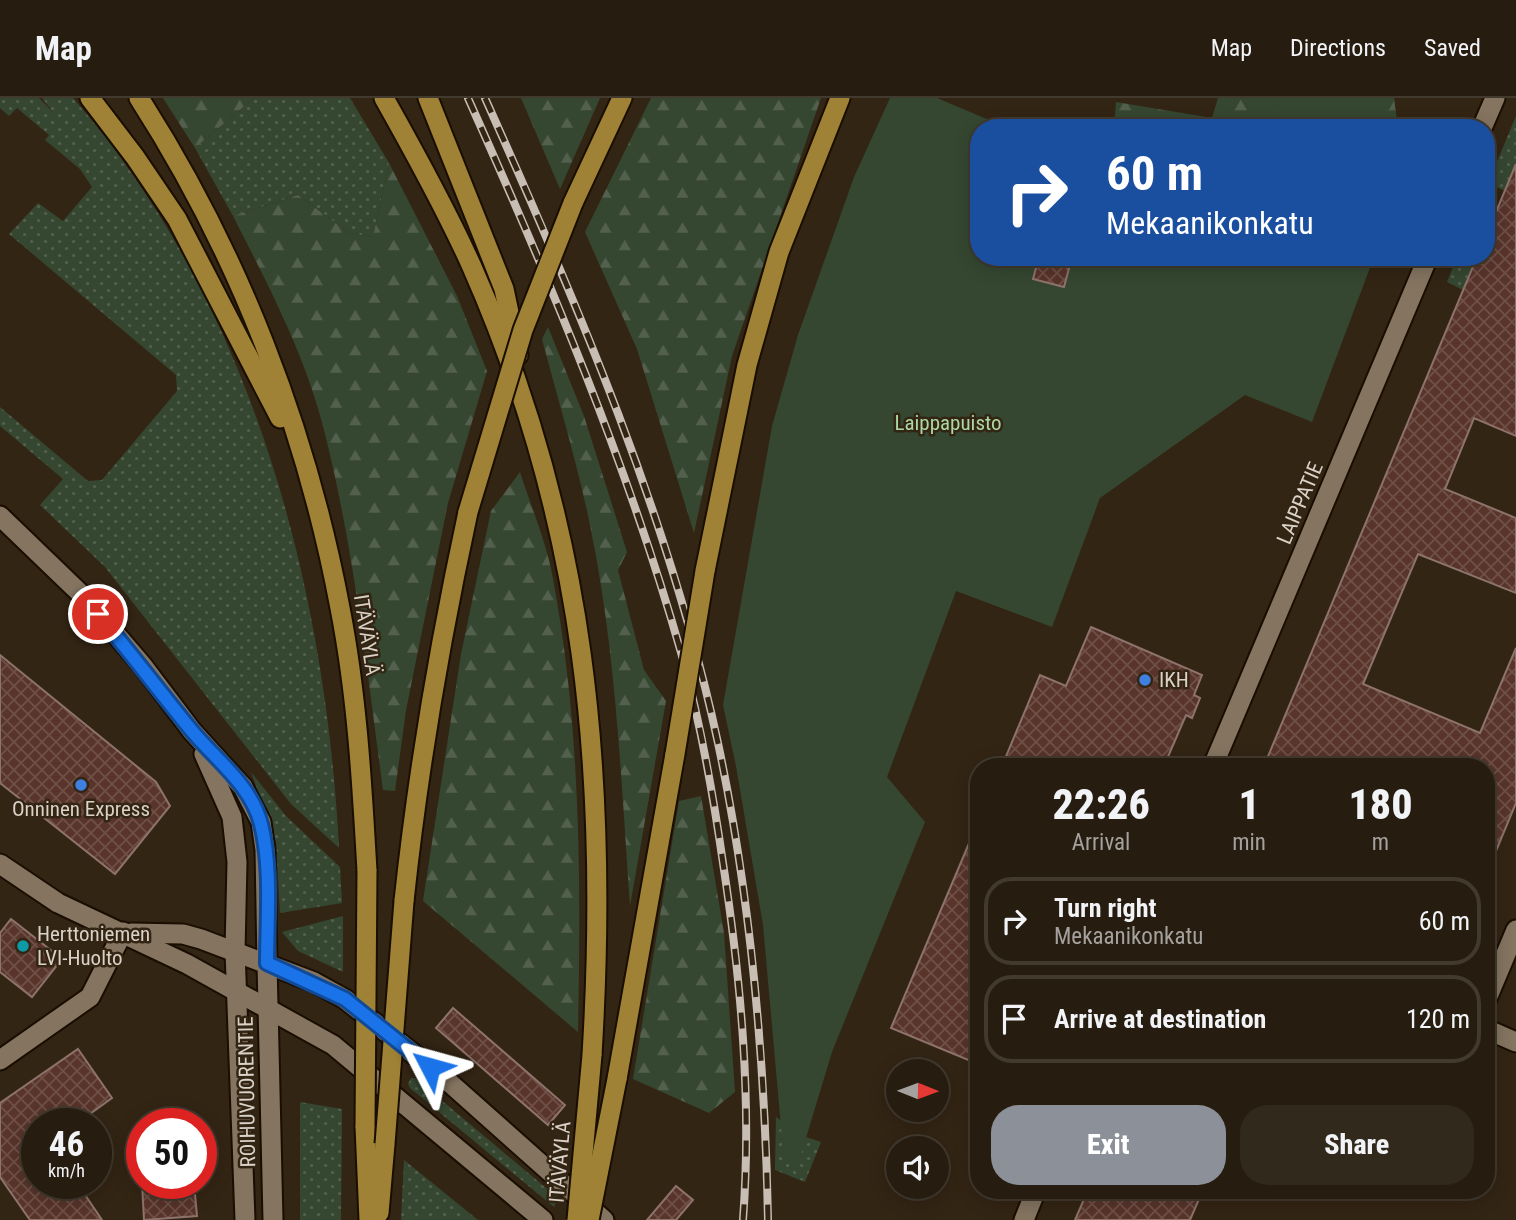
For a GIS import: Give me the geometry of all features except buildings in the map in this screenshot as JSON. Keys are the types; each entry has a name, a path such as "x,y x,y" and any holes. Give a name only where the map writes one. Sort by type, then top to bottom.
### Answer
{"highway":[{"path":"90,98 135,156 177,219 250,364 307,465"},
{"name":"ITÄVÄYLÄ","path":"139,98 201,203 252,310 307,465 340,608 351,674 363,781 367,871 365,1126 369,1220"},
{"name":"ITÄVÄYLÄ","path":"384,98 443,206 472,268 537,442 563,545 582,647 596,784 598,965 577,1220"},
{"path":"428,98 504,289 537,442"},
{"path":"378,1220 404,901 423,747 440,641 468,512 523,330 573,203 622,98"},
{"path":"589,1220 617,1079 705,571 747,365 779,252 840,98"}],"main road":[{"path":"1486,119 1495,98"},
{"name":"LAIPPATIE","path":"1216,758 1424,266"},
{"path":"0,516 83,596 143,666 192,731"},
{"name":"ROIHUVUORENTIE","path":"192,731 232,817 237,855 236,989 245,1220"},
{"name":"ROIHUVUORENTIE","path":"192,731 243,787 261,822 265,850 273,1220"},
{"path":"0,864 58,903 123,932 236,989 333,1045 543,1220"},
{"path":"1495,980 1516,930"},
{"path":"123,932 183,934 267,963 345,999 451,1084 604,1220"},
{"path":"0,1060 90,998 123,932"},
{"path":"1495,1033 1516,1042"},
{"path":"1024,1220 1033,1199"}],"green space":[{"path":"0,98 39,98 53,112 42,98 73,98 135,178 188,264 232,355 268,450 296,548 317,647 331,748 339,848 291,804 105,567 40,505 63,479 0,426 0,407 88,481 102,480 177,391 176,375 9,234 38,203 63,221 92,187 80,169 45,140 49,135 17,108 9,116 0,108"},
{"path":"163,98 254,98 195,148"},
{"path":"254,98 350,98 389,163 373,237 349,233 298,195 233,216 195,148"},
{"path":"521,98 600,98 560,189"},
{"path":"651,98 821,98 732,356 694,533 637,349 585,232"},
{"name":"Laippapuisto","path":"890,98 937,98 987,119 970,119 970,266 1371,266 1312,422 1245,395 1100,498 1052,627 956,591 887,777 925,822 832,1052 799,1161 784,1160 763,925 723,705 772,426 798,335 854,177"},
{"path":"1218,98 1394,98 1397,119 1115,119 1116,102 1212,118"},
{"path":"1277,98 1387,98 1389,119 1269,119"},
{"path":"1516,116 1516,163 1505,191 1495,186 1495,166"},
{"path":"389,163 457,296 487,371 448,503 406,710 395,791 383,790 352,564 324,430 296,347 233,216 298,195 349,233 373,237"},
{"path":"1453,266 1473,266 1463,290 1447,282"},
{"path":"548,327 584,416 627,552 618,570 644,670 666,701 630,906 606,619 585,501 542,339"},
{"path":"520,472 550,566 569,691 579,862 578,1032 423,901 461,654 491,511"},
{"path":"251,772 286,816 340,867 342,903 280,913 276,842"},
{"path":"701,796 724,933 735,1092 709,1113 633,1079 679,801"},
{"path":"343,916 343,972 298,951 282,932"},
{"path":"411,1078 415,1078 558,1198 554,1207 410,1088 408,1084"},
{"path":"300,1102 342,1109 341,1220 300,1220"},
{"path":"776,1117 806,1137 821,1142 805,1182 775,1170"},
{"path":"404,1160 478,1220 401,1220"}],"railway":[{"path":"468,98 557,304 612,443 661,585 689,682 715,811 740,996 746,1131 743,1220"},
{"path":"485,98 554,255 618,414 648,496 698,660 730,802 748,920 760,1040 768,1220"}],"place":[{"name":"IKH","path":"1145,680"},
{"name":"Onninen Express","path":"81,785"},
{"name":"Herttoniemen LVI-Huolto","path":"23,946"}],"route":[{"path":"98,614 143,666 192,731 243,787 254,807 261,822 265,850 267,963 327,988 345,999 430,1067"}]}
